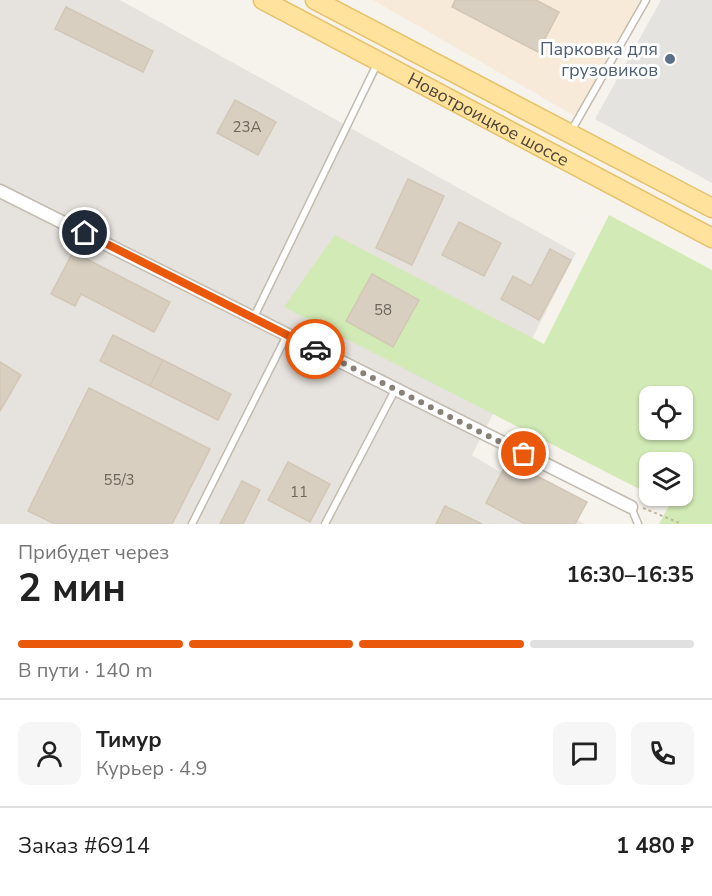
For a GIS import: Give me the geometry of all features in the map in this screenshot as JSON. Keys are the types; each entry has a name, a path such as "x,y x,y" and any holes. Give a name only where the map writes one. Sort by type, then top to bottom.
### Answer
{"main road":[{"name":"Новотроицкое шоссе","path":"263,0 712,238"},
{"name":"Новотроицкое шоссе","path":"315,0 712,208"}],"street":[{"path":"0,191 631,507"}],"lane":[{"path":"570,134 646,0"},
{"path":"254,317 378,61"},
{"path":"192,524 287,334"},
{"path":"325,524 395,390"},
{"path":"631,507 638,524"}],"path":[{"path":"631,507 649,508 682,524"}],"shaded area":[{"path":"0,0 120,0 576,253 472,455 584,524 0,524"},
{"path":"373,0 642,0 580,119"},
{"name":"Парковка для грузовиков","path":"661,0 712,0 712,183 595,119"}],"green space":[{"path":"609,215 712,270 712,524 659,524 669,506 693,506 693,452 639,452 639,489 284,307 335,235 544,344"}],"building":[{"path":"455,0 536,0 559,12 538,52 452,7"},
{"path":"66,7 153,51 143,72 55,29"},
{"path":"235,100 276,122 258,155 217,133"},
{"path":"408,179 444,196 412,265 376,248"},
{"path":"459,222 501,243 484,276 442,255"},
{"path":"550,249 571,260 539,320 501,299 513,276 531,286"},
{"path":"73,252 170,302 154,332 81,294 75,306 51,294"},
{"path":"372,274 419,300 393,347 346,321"},
{"path":"113,335 163,360 150,386 100,361"},
{"path":"163,360 231,394 218,420 150,386"},
{"path":"0,362 21,375 0,411"},
{"path":"89,388 210,449 172,524 55,524 28,511"},
{"path":"508,461 587,502 575,524 525,524 486,503"},
{"path":"288,462 330,484 310,522 268,500"},
{"path":"242,481 260,490 243,524 220,524"},
{"path":"445,506 482,524 436,524"}],"way so far":[{"path":"315,349 524,454"}],"place":[{"name":"Парковка для грузовиков","path":"670,59"}],"route":[{"path":"85,233 315,349"}]}
